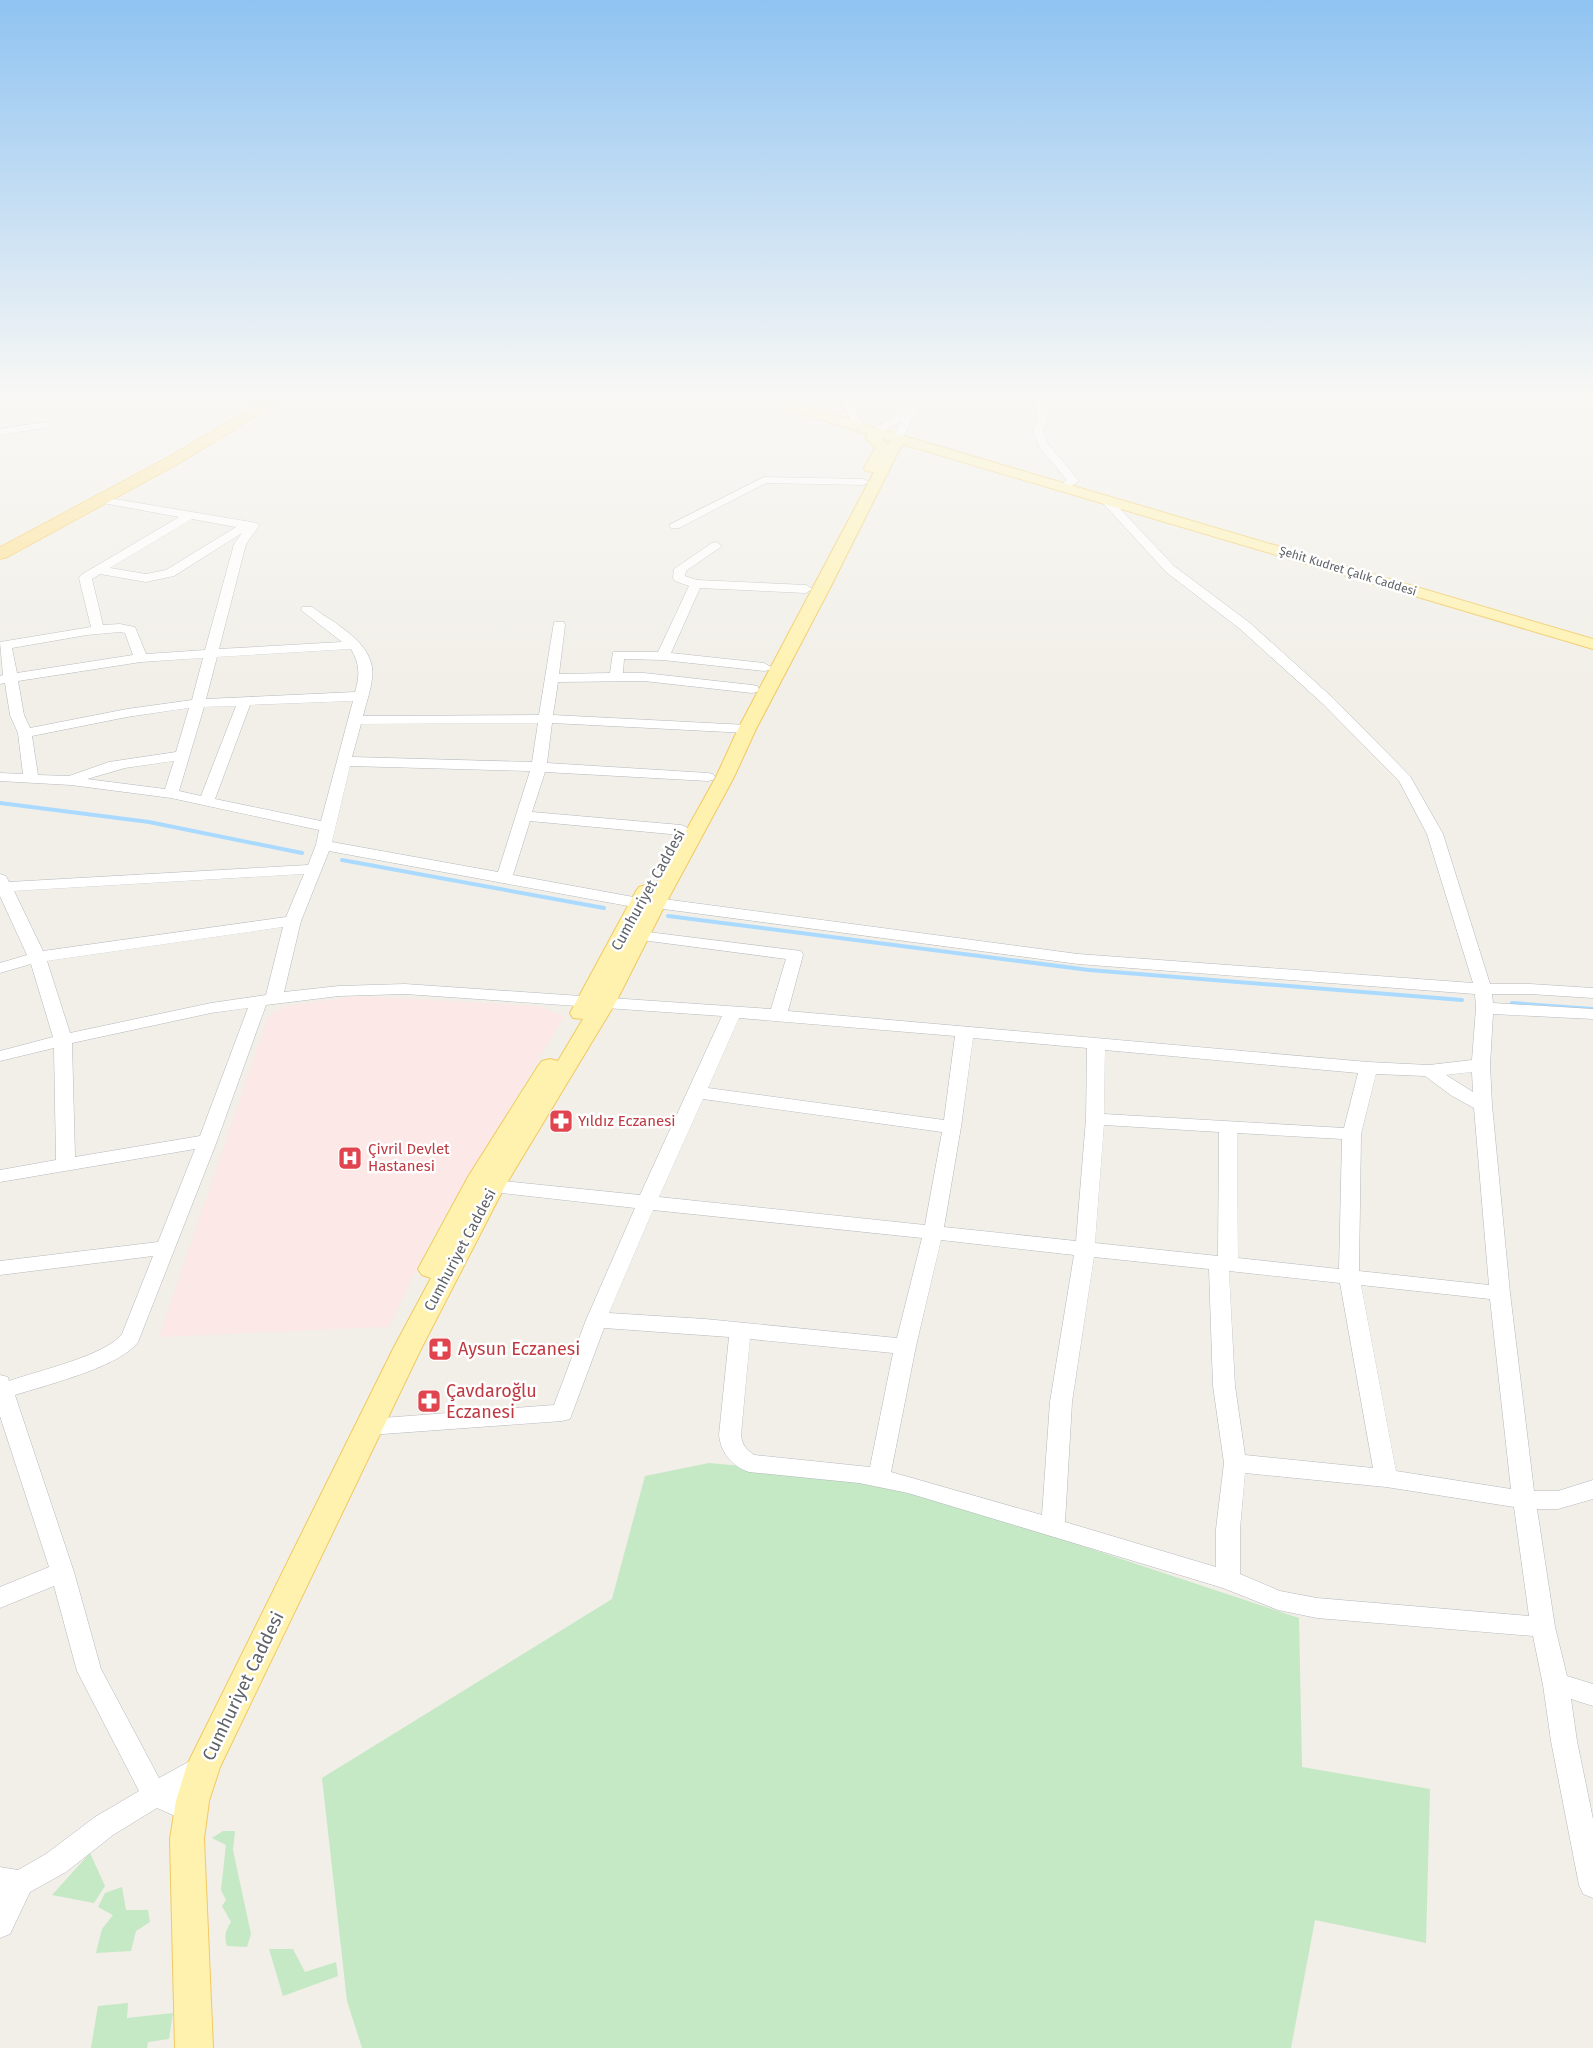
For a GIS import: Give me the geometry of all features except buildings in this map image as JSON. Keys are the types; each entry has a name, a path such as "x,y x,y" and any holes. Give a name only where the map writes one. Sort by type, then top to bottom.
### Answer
{"highway":[{"path":"0,542 98,491"},
{"path":"0,554 119,491"}],"main road":[{"name":"Cumhuriyet Caddesi","path":"407,1349 427,1278 452,1230 480,1177 640,936 647,903 725,777 752,689 858,491"},
{"name":"Cumhuriyet Caddesi","path":"194,2048 187,1839 189,1810 204,1765 407,1349 493,1186 597,1002 708,777 821,590 871,491"},
{"name":"Şehit Kudret Çalık Caddesi","path":"1077,491 1593,644"}],"street":[{"path":"675,525 743,491"},
{"path":"1105,499 1170,569 1245,626 1328,701 1405,779 1435,834 1484,998 1481,1065 1483,1105 1500,1293 1524,1500 1543,1627 1556,1685 1564,1740 1593,1885"},
{"path":"103,500 253,526 240,544 212,653 171,794"},
{"path":"98,630 85,578 190,515"},
{"path":"99,570 146,578 170,574 248,524"},
{"path":"716,546 680,570 679,578 696,584 806,589"},
{"path":"663,656 696,584"},
{"path":"189,1810 154,1794 89,1671 62,1572 1,1389 108,1356 125,1345 131,1337 165,1248 266,1000 293,921 324,846 326,827 356,720 366,669 364,660 354,645 307,610"},
{"path":"504,879 539,767 559,625"},
{"path":"31,778 25,734 5,680 3,646 116,628 130,630 141,658"},
{"path":"5,680 141,658 354,645"},
{"path":"616,677 618,655 663,656 764,667"},
{"path":"552,678 644,677 752,689"},
{"path":"25,734 127,713 198,703 362,696"},
{"path":"208,801 244,702"},
{"path":"0,718 17,716"},
{"path":"356,720 545,719 739,728"},
{"path":"70,781 91,772 151,759 182,756"},
{"path":"344,761 539,767 708,777"},
{"path":"0,777 70,781 171,794 326,827"},
{"path":"525,816 681,830"},
{"path":"324,846 647,903 1078,959 1484,998 1593,1014"},
{"path":"66,1164 62,1040 37,957 3,883 314,869"},
{"path":"0,968 37,957 293,921"},
{"path":"640,936 795,955 778,1015"},
{"path":"0,1056 166,1017 266,1000 339,991 405,989 778,1015 1368,1068 1429,1071 1481,1065"},
{"path":"1484,998 1530,989 1593,993"},
{"path":"369,1427 562,1413 596,1320 733,1012"},
{"path":"879,1476 905,1346 933,1234 952,1127 965,1032"},
{"path":"1053,1528 1062,1393 1085,1249 1095,1119 1096,1043"},
{"path":"1368,1068 1352,1134 1348,1277 1386,1478"},
{"path":"1429,1071 1451,1087 1483,1105"},
{"path":"696,1092 952,1127"},
{"path":"1095,1119 1352,1134"},
{"path":"1228,1128 1224,1264 1224,1386 1234,1463 1228,1529 1228,1580"},
{"path":"0,1176 208,1141"},
{"path":"493,1186 646,1204 1500,1293"},
{"path":"0,1268 165,1248"},
{"path":"596,1320 705,1326 905,1346"},
{"path":"740,1331 730,1435 737,1454 749,1463 879,1476 1228,1580 1278,1600 1317,1608 1543,1627"},
{"path":"1234,1463 1386,1478 1524,1500 1558,1500 1573,1497 1593,1489"},
{"path":"0,1598 62,1572"},
{"path":"1556,1685 1574,1688 1593,1695"},
{"path":"0,1925 10,1882 56,1862 104,1826 204,1765"}],"shaded area":[{"name":"Çivril Devlet Hastanesi","path":"357,996 541,1006 564,1017 433,1235 389,1327 159,1337 268,1016 286,1006"}],"green space":[{"path":"709,1463 877,1478 1299,1618 1302,1767 1430,1789 1426,1943 1315,1920 1291,2048 362,2048 347,2001 322,1778 612,1599 645,1476"},
{"path":"223,1831 235,1831 233,1850 251,1934 247,1947 227,1946 226,1942 227,1928 231,1922 222,1906 226,1900 221,1890 226,1845 212,1838"},
{"path":"90,1853 105,1886 94,1903 52,1895"},
{"path":"122,1887 126,1910 148,1910 150,1922 136,1931 131,1951 96,1953 102,1929 113,1915 98,1907 105,1893"},
{"path":"269,1949 293,1949 305,1972 336,1962 338,1976 283,1996"},
{"path":"128,2003 127,2018 173,2013 169,2039 148,2042 147,2048 91,2048 98,2006"}],"waterway":[{"path":"0,803 149,822 302,853"},
{"path":"342,860 604,908"},
{"path":"668,916 1089,970 1462,1000"},
{"path":"1512,1003 1593,1009"}],"place":[{"name":"Yıldız Eczanesi","path":"561,1121"},
{"name":"Çivril Devlet Hastanesi","path":"350,1158"},
{"name":"Aysun Eczanesi","path":"440,1349"},
{"name":"Çavdaroğlu Eczanesi","path":"429,1401"}]}
